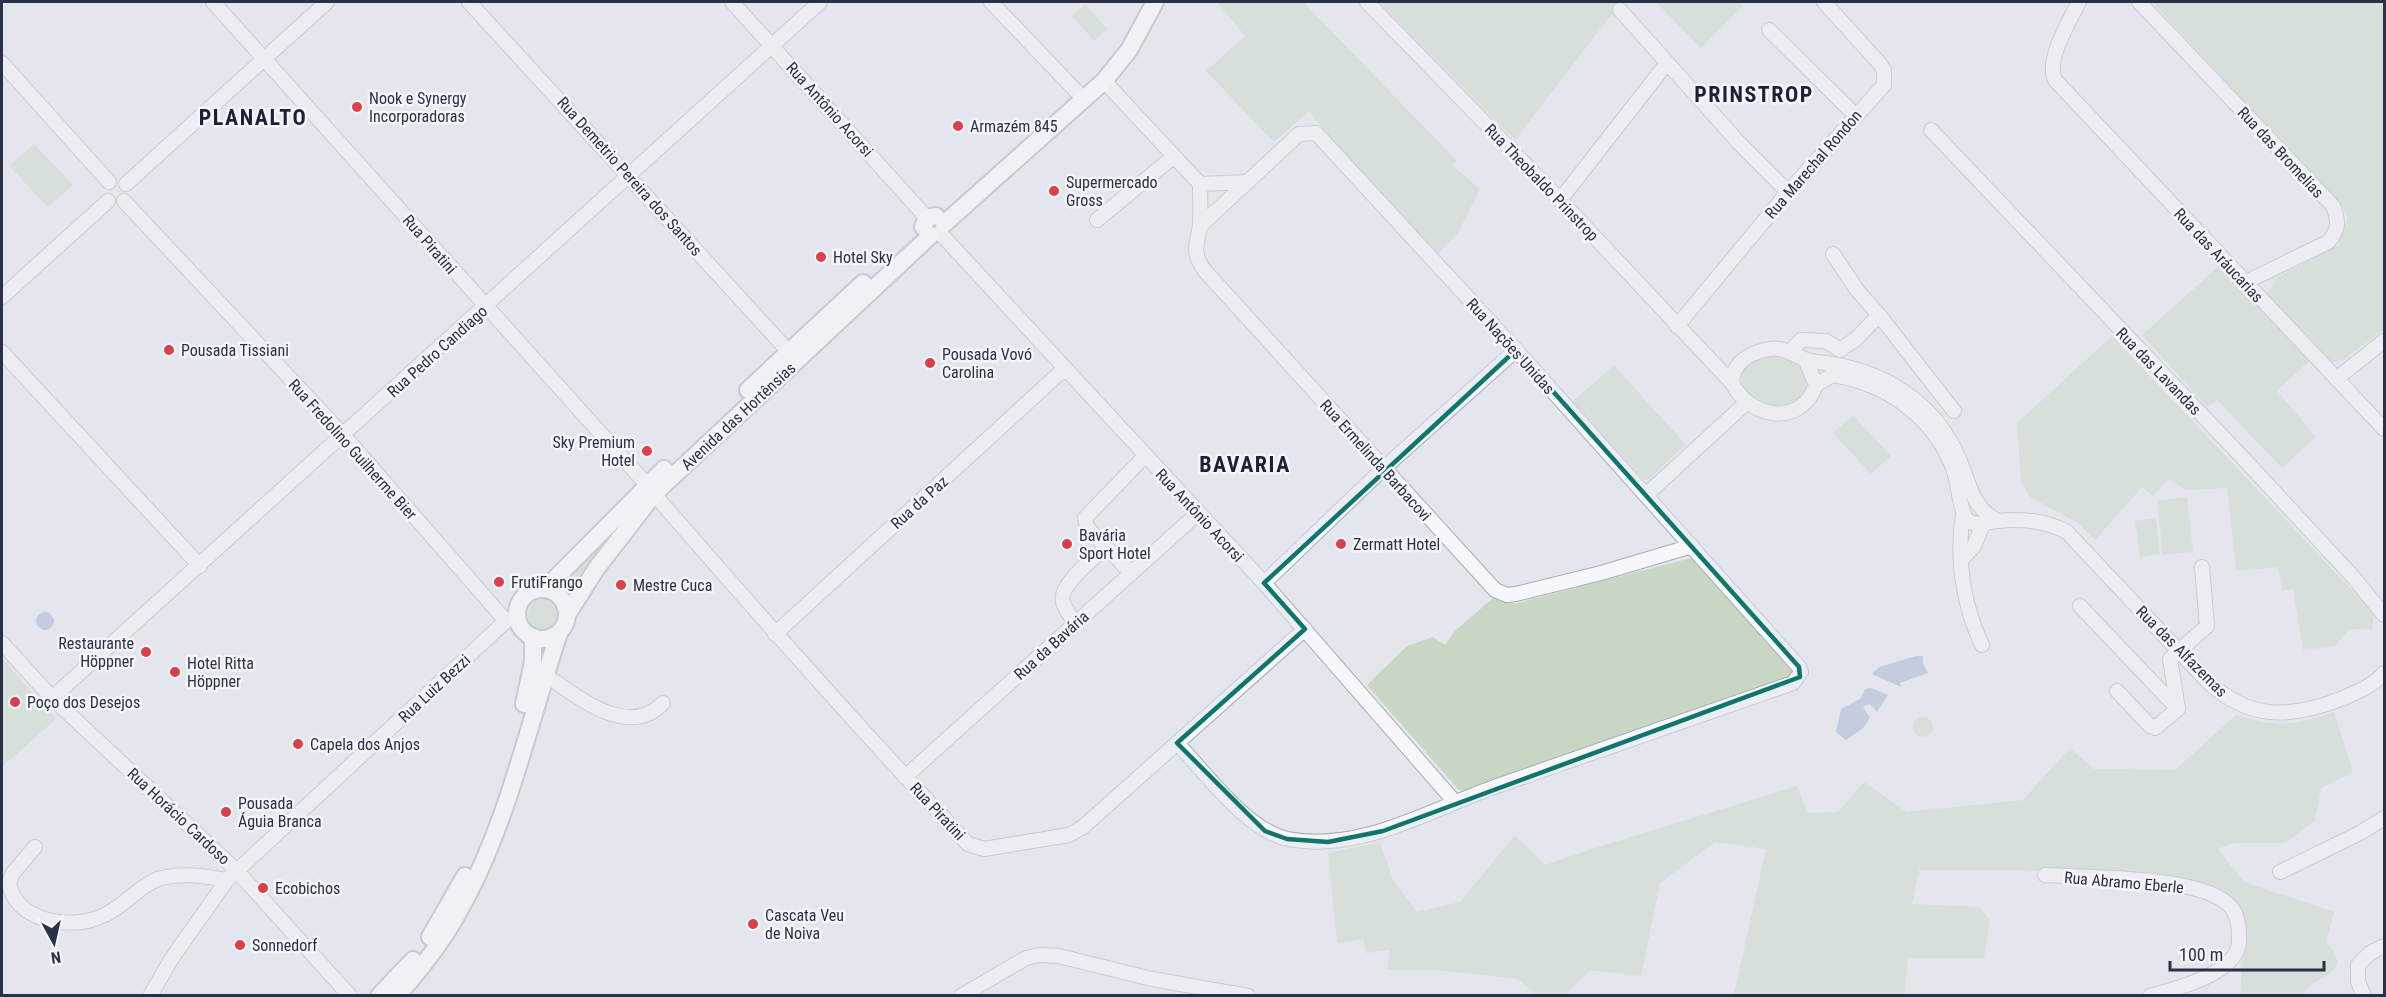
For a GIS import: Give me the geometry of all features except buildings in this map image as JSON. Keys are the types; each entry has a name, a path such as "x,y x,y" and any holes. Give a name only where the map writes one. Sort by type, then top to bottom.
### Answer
{"main road":[{"name":"Avenida das Hortênsias","path":"545,590 1107,63 1131,27 1143,2"},
{"name":"Avenida das Hortênsias","path":"567,615 651,490 789,352 1104,81 1129,50 1155,2"},
{"path":"397,996 444,935 474,883 489,847 559,633 567,615 564,601 559,595 545,590 531,592 525,596 512,619 533,637 547,639 559,633"},
{"path":"379,996 419,954 454,896 481,839 529,687 533,637"}],"street":[{"name":"Rua Piratini","path":"213,2 267,58 485,307 651,490 775,634 968,844 984,849 1069,835 1083,827 1305,629"},
{"path":"126,184 327,2"},
{"name":"Rua Demetrio Pereira dos Santos","path":"469,2 629,174 789,352"},
{"name":"Rua Antônio Acorsi","path":"732,2 1064,369 1305,629 1454,801"},
{"name":"Rua Pedro Candiago","path":"52,698 344,436 820,2"},
{"path":"991,2 1077,92"},
{"name":"Rua Theobaldo Prinstrop","path":"1366,2 1560,200 1713,366 1732,383 1746,403"},
{"name":"Rua Marechal Rondon","path":"1677,327 1788,192 1884,85 1884,70 1824,2"},
{"name":"Rua das Aráucarias","path":"2079,2 2053,59 2051,73 2055,80 2385,429"},
{"name":"Rua das Bromelias","path":"2139,2 2333,206 2337,216 2335,235 2328,242 2246,282"},
{"path":"1620,10 1740,144 1788,192"},
{"path":"1769,30 1855,115"},
{"path":"2,63 109,182"},
{"path":"1560,200 1667,63"},
{"path":"1104,81 1200,184 1248,182"},
{"name":"Rua das Lavandas","path":"1931,130 2354,578 2384,615"},
{"name":"Rua Nações Unidas","path":"1200,226 1299,134 1316,133 1516,350 1800,667 1800,677 1793,683 1454,801"},
{"path":"1097,220 1173,157"},
{"path":"116,179 126,184 129,191 124,201 116,204 108,201 104,193 109,182 116,179"},
{"name":"Rua Ermelinda Barbacovi","path":"1200,184 1200,226 1195,242 1196,254 1204,271 1495,590 1508,595 1600,573 1692,546"},
{"path":"2,297 108,201"},
{"name":"Rua Fredolino Guilherme Bier","path":"124,201 512,619"},
{"path":"1833,254 1857,290 1954,411"},
{"path":"1790,352 1801,340 1826,341 1840,350 1856,339 1879,315"},
{"path":"2336,379 2385,341"},
{"path":"1713,366 1735,367 1758,352 1771,349 1790,352 1806,361 1851,367 1874,374 1908,394 1937,421 1950,440 1977,504 1998,521"},
{"path":"1263,583 1384,468 1516,350"},
{"path":"2,352 200,566"},
{"path":"1806,361 1816,385"},
{"path":"1732,383 1735,367"},
{"name":"Rua da Paz","path":"775,634 1064,369"},
{"path":"1646,495 1746,403 1764,413 1786,414 1798,409 1808,401 1816,385 1832,375 1848,378 1891,394 1911,409 1931,430 1949,459 1963,514 1959,542 1963,558 1966,604 1982,645"},
{"path":"1131,573 1087,527 1087,514 1145,456"},
{"name":"Rua da Bavária","path":"905,777 1197,514"},
{"path":"1963,514 1971,523 1983,524 1998,521"},
{"name":"Rua das Alfazemas","path":"1998,521 2052,524 2067,532 2221,694 2258,711 2280,714 2303,713 2365,688 2385,673"},
{"path":"1963,558 1974,546 1983,524"},
{"path":"1075,623 1063,601 1064,592 1069,583 1106,547"},
{"path":"2178,709 2170,659 2177,650 2207,626 2202,567"},
{"path":"2080,606 2178,709"},
{"name":"Rua Luiz Bezzi","path":"150,996 172,958 232,875 512,619"},
{"name":"Rua Horácio Cardoso","path":"2,643 52,698 232,875 350,996"},
{"path":"545,675 591,704 626,718 641,718 655,711 663,703"},
{"path":"2117,691 2150,726 2160,726 2178,709"},
{"path":"1177,743 1249,819 1265,831 1287,839 1328,842 1354,838 1383,831 1454,801"},
{"path":"2280,872 2360,833 2385,818"},
{"path":"35,847 13,873 9,882 22,906 41,919 74,921 98,918 120,906 144,886 168,877 232,875"},
{"name":"Rua Abramo Eberle","path":"2045,875 2173,883 2211,894 2232,909 2240,927 2238,948 2229,961 2191,984 2150,996"},
{"path":"2364,996 2358,982 2358,965 2370,953 2385,946"},
{"path":"961,996 1026,958 1039,955 1059,956 1152,979 1248,996"}],"highlighted area":[{"path":"1516,350 1799,667 1800,677 1383,831 1328,842 1287,839 1265,831 1177,743 1305,629 1264,583"}],"green space":[{"path":"1217,2 1308,2 1306,5 1457,161 1452,165 1480,189 1458,233 1436,255 1334,143 1309,111 1274,142 1206,71 1245,36"},
{"path":"1379,2 1621,2 1515,140"},
{"path":"1656,2 1739,2 1743,6 1701,48"},
{"path":"2152,2 2384,2 2384,330 2345,359 2327,363 2272,302 2267,293 2278,277 2338,245 2348,219 2343,207"},
{"path":"1085,4 1107,29 1094,41 1072,16"},
{"path":"34,144 73,185 48,207 9,166"},
{"path":"2220,265 2309,361 2277,391 2316,437 2282,468 2217,400 2207,407 2142,335"},
{"path":"2112,336 2374,613 2372,630 2349,629 2335,646 2303,650 2293,589 2282,590 2278,567 2236,571 2227,488 2186,490 2168,479 2153,496 2142,487 2095,540 2078,523 2030,497 2021,482 2017,423"},
{"path":"1770,353 1799,361 1811,384 1798,404 1781,409 1767,407 1759,404 1744,388 1742,374 1744,366"},
{"path":"1614,365 1686,445 1648,480 1643,479 1572,402"},
{"path":"1853,415 1891,456 1871,474 1833,433"},
{"path":"2187,497 2193,552 2163,555 2157,501"},
{"path":"638,510 579,579 569,599 558,586 571,567"},
{"path":"2156,518 2160,554 2140,557 2135,521"},
{"path":"1694,558 1795,671 1795,676 1467,791 1459,790 1367,685 1407,646 1433,637 1445,645 1455,631 1493,598 1506,603 1517,603"},
{"path":"546,597 559,602 564,615 559,628 546,633 533,628 528,615 533,602"},
{"path":"2,658 56,719 2,767"},
{"path":"2334,712 2353,772 2321,788 2315,821 2285,843 2233,843 2218,849 2244,882 2334,912 2326,942 2337,961 2335,967 2308,988 2303,995 2240,995 2245,927 2226,897 2063,873 2019,870 1919,870 1912,904 1980,907 1990,921 1984,958 1908,958 1904,995 1734,995 1766,849 1715,842 1660,883 1641,976 1590,970 1565,995 1537,995 1518,979 1435,970 1387,970 1390,950 1366,953 1363,939 1337,943 1328,853 1380,842 1393,880 1417,912 1460,902 1515,835 1545,865 1797,786 1808,813 1838,812 1864,782 1907,812 2023,800 2070,748 2094,769 2175,770 2236,715 2263,722 2285,724"},
{"path":"1923,717 1930,720 1933,727 1930,734 1923,737 1916,734 1913,727 1916,720"}],"water":[{"path":"45,612 51,615 54,621 51,627 45,630 39,627 36,621 39,615"},
{"path":"1923,656 1923,663 1928,673 1900,683 1901,687 1872,674 1879,667"},
{"path":"1871,688 1888,695 1877,712 1870,704 1863,707 1870,718 1863,728 1846,740 1836,732 1841,709 1860,699 1865,689"}],"place":[{"name":"Nook e Synergy Incorporadoras","path":"357,107"},
{"name":"Armazém 845","path":"958,126"},
{"name":"Supermercado Gross","path":"1054,191"},
{"name":"Hotel Sky","path":"821,257"},
{"name":"Pousada Tissiani","path":"169,350"},
{"name":"Pousada Vovó Carolina","path":"930,363"},
{"name":"Sky Premium Hotel","path":"647,451"},
{"name":"Bavária Sport Hotel","path":"1067,544"},
{"name":"Zermatt Hotel","path":"1341,544"},
{"name":"FrutiFrango","path":"499,582"},
{"name":"Mestre Cuca","path":"621,585"},
{"name":"Restaurante Höppner","path":"146,652"},
{"name":"Hotel Ritta Höppner","path":"175,672"},
{"name":"Poço dos Desejos","path":"15,702"},
{"name":"Capela dos Anjos","path":"298,744"},
{"name":"Pousada Águia Branca","path":"226,812"},
{"name":"Ecobichos","path":"263,888"},
{"name":"Cascata Veu de Noiva","path":"753,924"},
{"name":"Sonnedorf","path":"240,945"}],"district":[{"name":"PRINSTROP","path":"1754,94"},
{"name":"PLANALTO","path":"253,117"},
{"name":"BAVARIA","path":"1245,464"}]}
